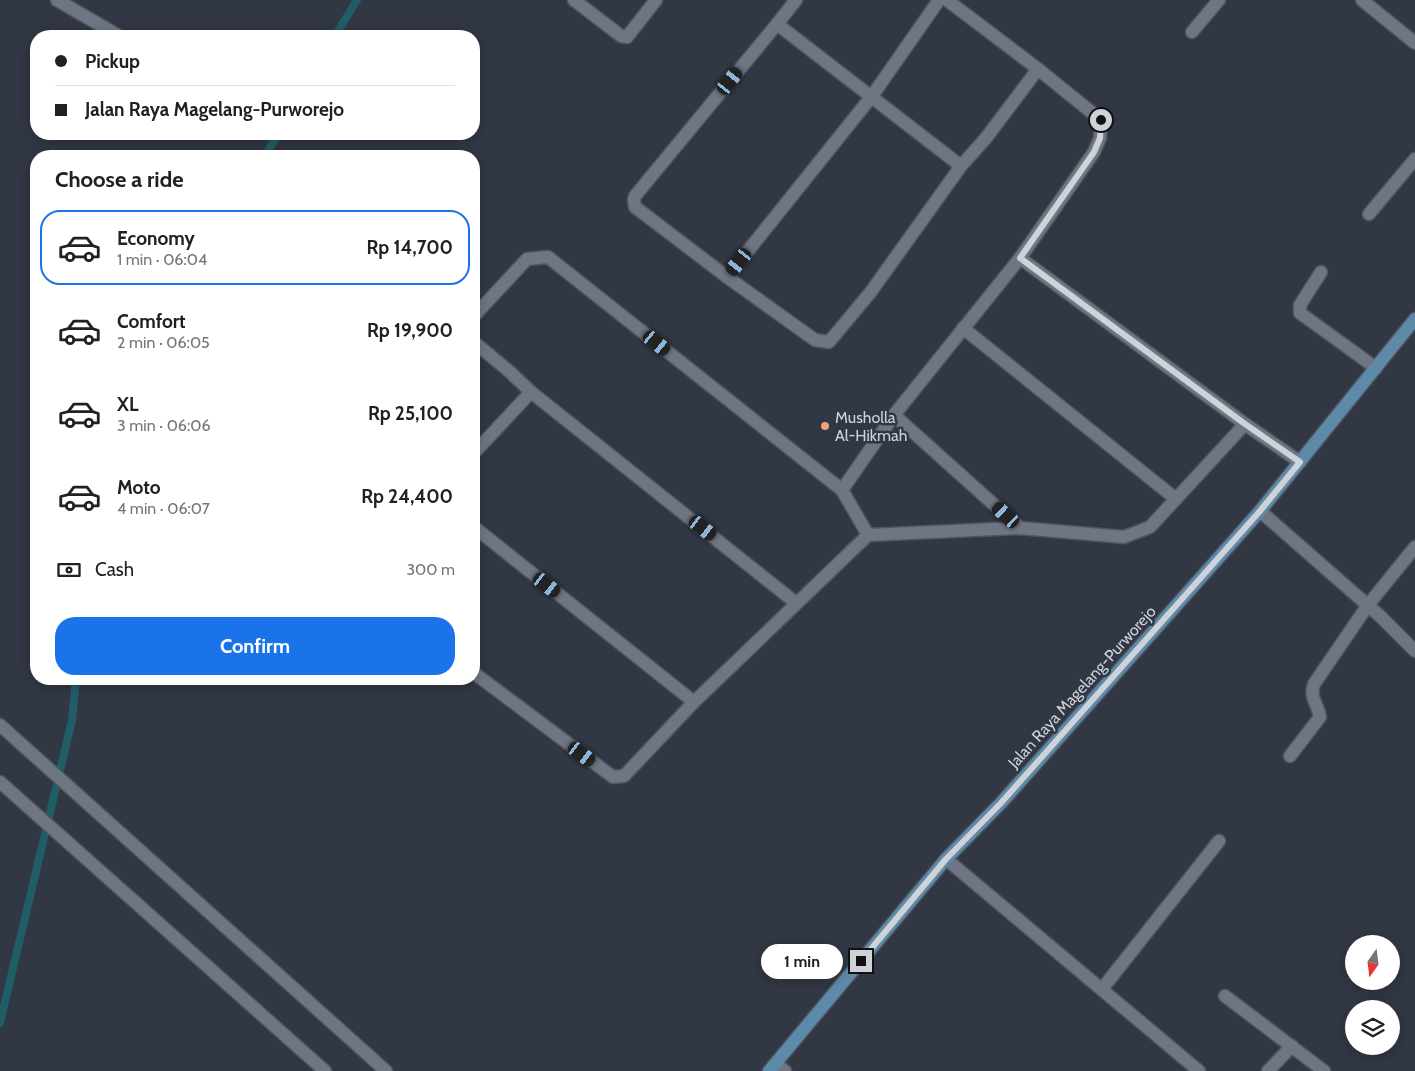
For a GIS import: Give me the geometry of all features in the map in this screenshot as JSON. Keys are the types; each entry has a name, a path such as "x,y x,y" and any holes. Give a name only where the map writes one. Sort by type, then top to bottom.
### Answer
{"main road":[{"name":"Jalan Raya Magelang-Purworejo","path":"777,1069 946,859 1001,803 1260,511 1415,320"}],"street":[{"path":"57,0 110,30"},
{"path":"574,0 624,37 627,37 656,0"},
{"path":"796,0 635,196 634,200 635,208 815,340 830,342 870,293 961,166 986,138 1038,69"},
{"path":"727,277 872,96 938,0"},
{"path":"842,490 894,415 1020,258 1094,152 1102,130 1101,120 1038,69 947,0"},
{"path":"1192,32 1219,0"},
{"path":"1362,0 1415,44"},
{"path":"777,24 961,166"},
{"path":"1369,214 1415,159"},
{"path":"480,310 527,259 548,257 842,490 868,535"},
{"path":"1020,258 1245,424 1300,462"},
{"path":"1321,272 1300,305 1300,313 1376,368"},
{"path":"963,328 1176,499"},
{"path":"480,347 531,392 796,603"},
{"path":"480,447 531,392"},
{"path":"894,415 1020,528"},
{"path":"480,677 614,777 624,776 694,702 868,535 1020,528 1124,537 1150,527 1245,424"},
{"path":"1260,511 1368,606 1415,651"},
{"path":"480,531 694,702"},
{"path":"1290,756 1320,717 1319,709 1312,697 1314,684 1368,606 1415,548"},
{"path":"0,725 386,1071"},
{"path":"0,782 325,1071"},
{"path":"1102,990 1219,841"},
{"path":"946,859 1200,1071"},
{"path":"1225,996 1324,1071"},
{"path":"1268,1071 1292,1046"}],"waterway":[{"path":"339,30 357,0"},
{"path":"269,150 274,140"},
{"path":"0,1023 72,720 75,685"}],"place":[{"name":"Musholla Al-Hikmah","path":"825,426"}],"route":[{"path":"861,961 946,859 1001,803 1260,511 1300,462 1245,424 1020,258 1094,152 1102,130 1101,120"}]}
